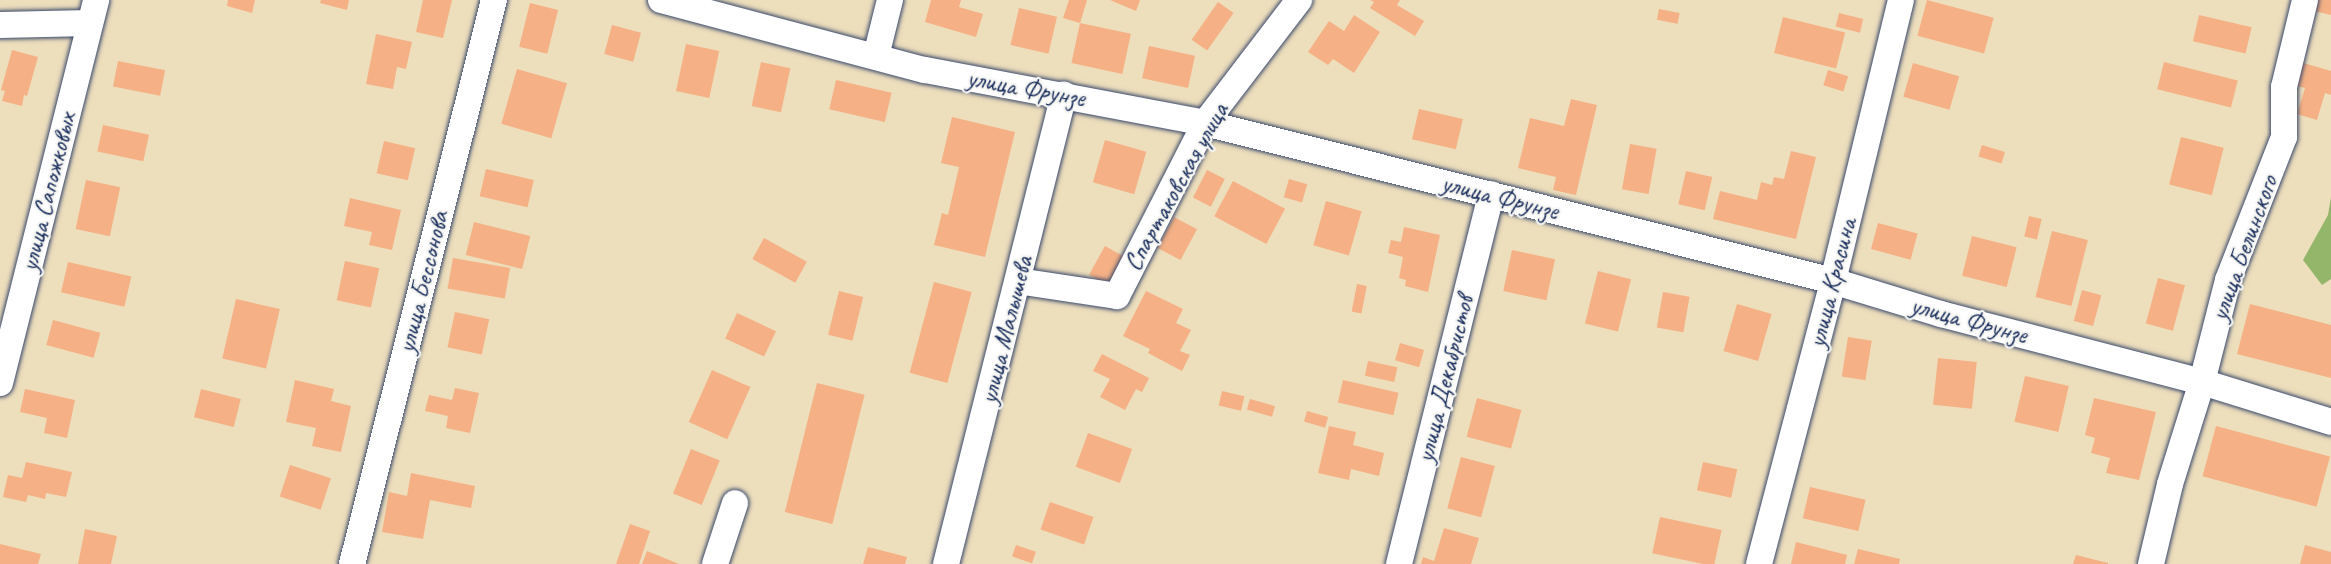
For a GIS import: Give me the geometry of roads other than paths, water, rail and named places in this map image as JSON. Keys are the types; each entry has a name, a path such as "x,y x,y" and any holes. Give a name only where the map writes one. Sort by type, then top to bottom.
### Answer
{"street":[{"name":"улица Бессонова","path":"352,564 494,0"},
{"name":"улица Фрунзе","path":"661,0 925,70 1205,123 1491,194 1833,281 1941,314 2202,382 2331,422"},
{"path":"876,57 890,0"},
{"name":"Спартаковская улица","path":"1018,281 1117,296 1205,123 1299,0"},
{"name":"улица Красина","path":"1758,564 1833,281 1901,0"},
{"name":"улица Белинского","path":"2151,564 2170,484 2202,382 2228,280 2248,235 2284,137 2284,87 2305,0"},
{"path":"0,25 93,11"},
{"name":"улица Сапожковых","path":"0,383 93,11"},
{"name":"улица Малышева","path":"946,564 1064,95"},
{"name":"улица Декабристов","path":"1399,564 1491,194"},
{"path":"715,564 735,503"}]}
